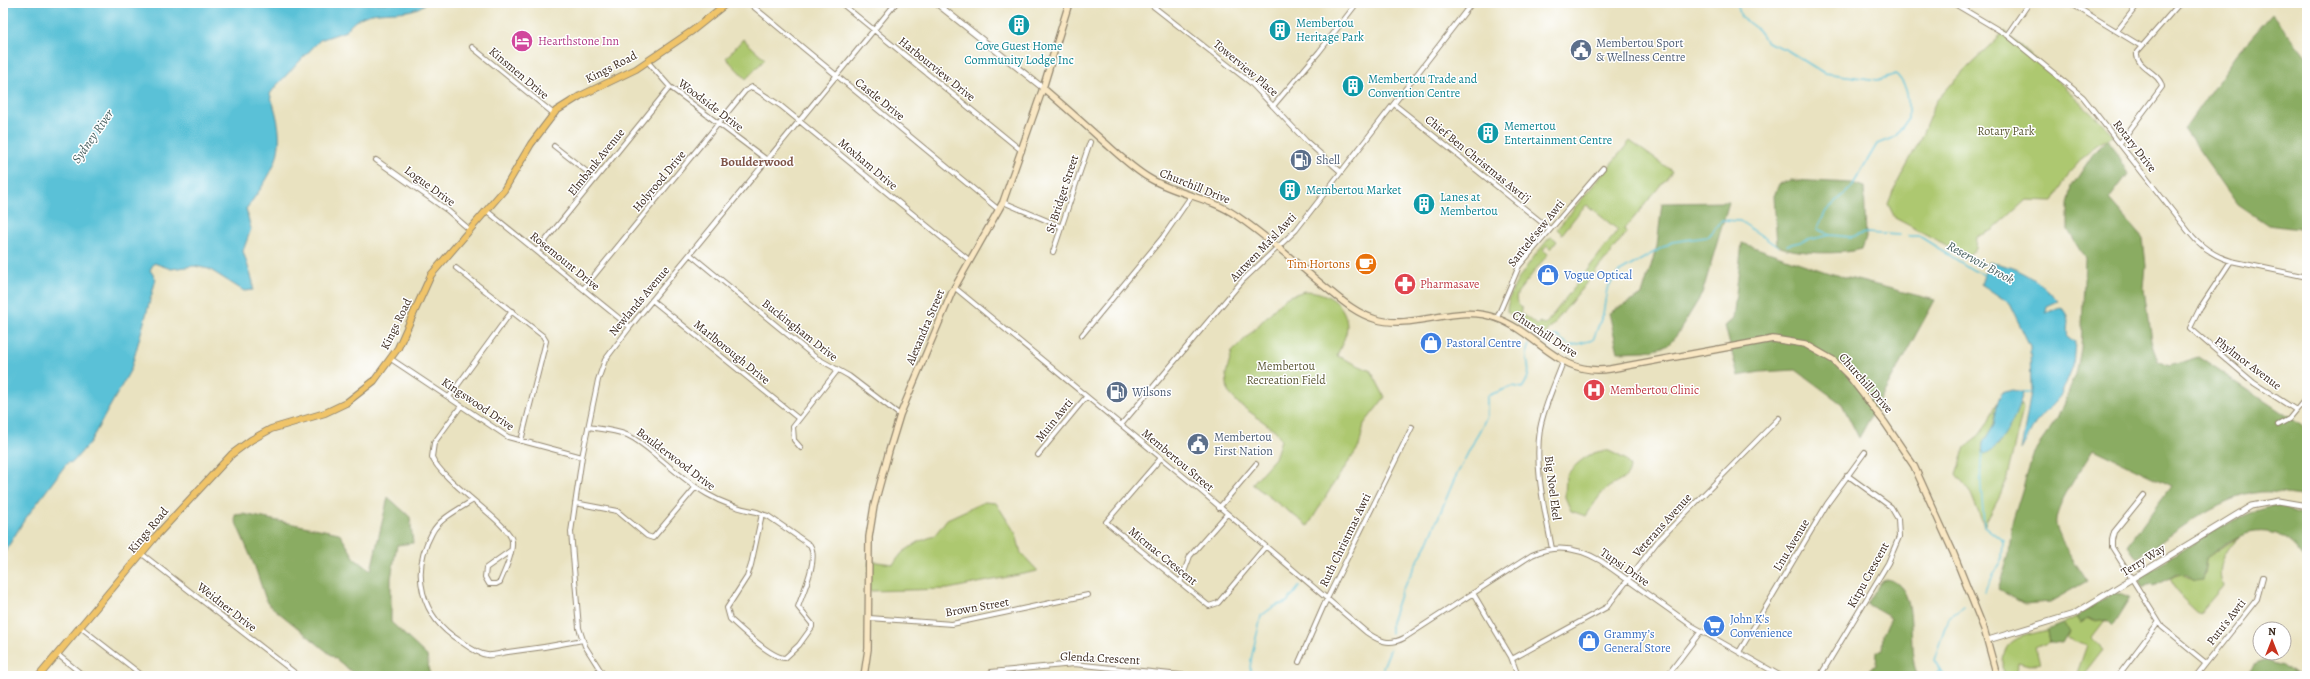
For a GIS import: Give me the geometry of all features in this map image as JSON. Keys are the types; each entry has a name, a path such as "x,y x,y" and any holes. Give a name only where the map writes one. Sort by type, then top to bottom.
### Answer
{"main road":[{"name":"Kings Road","path":"39,676 79,626 156,536 232,454 251,440 271,430 325,413 346,403 374,381 392,358 405,336 431,275 487,211 556,111 580,96 624,75 647,61 692,31 727,3"},
{"name":"Alexandra Street","path":"864,676 868,649 869,537 873,513 900,415 954,287 1003,202 1044,88 1069,3"},
{"name":"Churchill Drive","path":"1044,88 1138,171 1161,185 1192,195 1236,215 1347,304 1374,319 1398,322 1473,314 1497,318 1513,326 1564,362 1580,369 1604,370 1773,339 1797,342 1826,355 1849,376 1885,423 1909,458 1953,552 1988,640 1997,676"}],"street":[{"name":"Castle Drive","path":"749,3 835,76 999,210"},
{"name":"Harbourview Drive","path":"841,3 1022,150"},
{"name":"Newlands Avenue","path":"604,676 583,640 578,621 570,541 582,457 603,365 630,327 691,255 767,160 800,122 835,76 896,3"},
{"name":"Churchill Drive","path":"936,3 1044,88"},
{"name":"Towerview Place","path":"1149,3 1238,73 1274,105 1306,141 1341,172"},
{"path":"1274,105 1319,52 1357,3"},
{"name":"Autwen Ma'sl Awti","path":"1121,425 1243,280 1296,230 1472,3"},
{"name":"Rotary Drive","path":"1953,3 2007,35 2083,97 2192,236 2209,250 2231,261 2307,277"},
{"path":"2007,35 2029,3"},
{"path":"2070,3 2141,46"},
{"path":"2117,31 2138,3"},
{"path":"2120,143 2162,87 2161,81 2138,59 2137,52 2180,3"},
{"name":"Kinsmen Drive","path":"472,47 554,114"},
{"name":"Woodside Drive","path":"647,61 670,87 719,122 767,160"},
{"name":"Elmbank Avenue","path":"537,251 670,87"},
{"name":"Moxham Drive","path":"752,88 781,106 969,260"},
{"name":"Holyrood Drive","path":"583,289 745,91 752,88"},
{"name":"Chief Ben Christmas Awti'j","path":"1394,104 1550,229"},
{"name":"St Bridget Street","path":"1053,252 1090,142"},
{"path":"554,146 595,178"},
{"name":"Logue Drive","path":"376,160 447,210 470,230"},
{"name":"San'tele'sew Awti","path":"1497,318 1516,270 1603,168"},
{"path":"1082,335 1167,232 1192,195"},
{"path":"1003,202 1062,227"},
{"name":"Rosemount Drive","path":"487,211 630,327"},
{"name":"Buckingham Drive","path":"691,255 804,348 837,371 848,376 900,415"},
{"name":"Phylmor Avenue","path":"2231,261 2200,308 2190,328 2254,382 2296,410"},
{"path":"456,268 543,336 546,341 536,376 521,441"},
{"name":"Membertou Street","path":"954,287 1161,458 1372,636 1391,643"},
{"name":"Marlborough Drive","path":"652,300 799,419"},
{"path":"449,397 512,311"},
{"name":"Kingswood Drive","path":"392,358 508,437 582,457"},
{"name":"Big Noel Ekel","path":"1552,549 1539,469 1539,441 1543,416 1564,362"},
{"path":"800,448 795,442 792,433 799,419 817,399 837,371"},
{"name":"Muin Awti","path":"1038,455 1086,397"},
{"path":"2278,425 2288,419 2307,397"},
{"path":"461,406 434,442 432,454 434,462 472,501 508,532 512,541 510,551 500,582 496,584 489,584 485,577 486,568 510,551"},
{"name":"Veterans Avenue","path":"1512,659 1600,612 1610,604 1657,542 1779,418"},
{"name":"Boulderwood Drive","path":"588,427 611,430 632,438 647,447 695,488 726,505 762,514 792,531 811,546 812,563 798,607 812,624 812,627 791,654 785,658 779,658 740,629 730,619 727,613 727,608 747,577 752,565 762,514"},
{"name":"Ruth Christmas Awti","path":"1299,662 1327,599 1412,427"},
{"name":"L'nu Avenue","path":"1739,652 1827,504 1865,452"},
{"name":"Micmac Crescent","path":"1161,458 1106,522 1205,604 1214,605 1265,547"},
{"path":"1219,508 1256,464"},
{"name":"Kitpu Crescent","path":"1820,676 1888,563 1899,537 1898,519 1891,507 1847,475"},
{"path":"575,503 617,511 647,536 653,538 695,488"},
{"path":"2144,494 2114,532 2112,540 2114,550 2158,622 2169,634 2206,663"},
{"path":"472,501 435,529 423,554 420,570 422,592 427,607 436,621 447,633 480,653 488,656 583,640"},
{"name":"Terry Way","path":"1988,640 2066,617 2132,579 2251,506 2278,501 2307,506"},
{"path":"1180,583 1190,556 1227,514"},
{"name":"Tupsi Drive","path":"1391,643 1404,638 1526,558 1552,549 1572,549 1586,553 1601,560 1701,631 1774,674 1782,676"},
{"name":"Weidner Drive","path":"142,554 299,676"},
{"name":"Putu's Awti","path":"2196,676 2257,599 2263,577"},
{"path":"1472,593 1512,659 1518,676"},
{"name":"Brown Street","path":"869,618 952,624 1088,595"},
{"path":"2118,676 2158,622"},
{"path":"79,626 143,676"},
{"path":"1667,676 1701,631"},
{"path":"57,654 84,676"},
{"name":"Glenda Crescent","path":"986,676 991,672 1074,664 1190,676"},
{"path":"692,676 698,676"}],"green space":[{"path":"2272,14 2307,58 2307,230 2268,225 2237,204 2184,129 2235,56"},
{"name":"Rotary Park","path":"2005,31 2115,135 2093,147 2071,171 2053,201 2026,200 1993,230 1977,237 1976,249 1967,256 1895,218 1888,204 1893,191 1920,140 1936,101 1968,66"},
{"path":"743,39 765,59 746,79 726,58"},
{"path":"2108,139 2128,174 2109,199 2143,238 2146,265 2144,289 2151,341 2158,361 2170,366 2198,357 2307,429 2307,496 2272,492 2244,495 2228,501 2196,518 2137,558 2128,545 2171,486 2094,449 2064,497 2056,517 2056,525 2061,538 2087,581 2050,602 2024,604 1998,589 2009,554 2012,523 2034,452 2057,419 2076,374 2081,349 2085,259 2068,230 2068,204 2072,186 2093,154"},
{"path":"1630,141 1672,171 1624,230 1627,232 1544,336 1507,312 1508,302 1512,292 1523,272 1549,238 1552,237 1557,241 1551,249 1547,245 1543,250 1548,254 1518,292 1517,297 1517,303 1522,308 1520,313 1537,325 1540,322 1545,325 1618,230 1587,205 1581,210 1562,234 1557,229"},
{"path":"1791,180 1852,183 1864,187 1866,237 1862,249 1819,253 1796,251 1777,246 1774,196 1779,184"},
{"path":"1729,202 1702,294 1677,335 1667,346 1646,351 1618,352 1609,313 1642,295 1657,246 1662,203"},
{"path":"1742,243 1829,273 1935,300 1859,438 1842,404 1796,370 1760,372 1738,376 1725,326 1733,319"},
{"name":"Membertou Recreation Field","path":"1304,291 1319,293 1327,296 1338,304 1343,310 1346,318 1347,330 1337,356 1371,371 1385,397 1364,424 1359,447 1334,483 1308,526 1252,484 1275,458 1281,440 1276,431 1239,404 1228,392 1226,374 1232,352 1285,298"},
{"path":"1998,400 1994,424 1983,443 1982,454 1999,444 2020,404 2023,409 2006,481 1984,526 1971,494 1956,474 1965,447 1977,438 1988,423"},
{"path":"1609,451 1625,459 1630,467 1629,472 1620,481 1605,490 1586,516 1571,511 1565,497 1566,476 1585,458 1597,452"},
{"path":"388,497 410,517 413,543 397,545 391,578 391,622 427,656 430,676 357,676 267,603 255,567 235,520 235,515 243,514 339,533 356,560 371,570"},
{"path":"984,502 996,503 1016,534 1021,553 1038,571 948,589 869,591 869,561 893,564 903,552 920,541 934,536 947,519"},
{"path":"2280,506 2307,517 2307,564 2295,547 2280,536 2271,533 2251,533 2232,540 2209,556 2206,560 2202,580 2193,581 2186,575 2178,574 2153,586 2150,583 2142,588 2139,581 2145,573 2192,544 2248,514 2265,508"},
{"path":"2240,536 2230,546 2223,559 2220,572 2223,586 2199,614 2182,598 2170,578 2182,574 2189,579 2204,575 2206,560 2209,556"},
{"path":"1887,579 1898,584 1905,593 1911,620 1914,664 1918,676 1870,676 1869,670 1876,665 1877,652 1882,650 1883,634 1891,618 1867,604 1880,583"},
{"path":"2114,593 2121,593 2130,597 2112,626 2106,620 2096,622 2089,619 2080,623 2076,617"},
{"path":"2076,617 2080,623 2087,619 2094,622 2106,620 2092,638 2103,649 2082,676 2076,676 2087,645 2067,637 2069,631 2062,624"},
{"path":"2062,624 2069,631 2062,643 2049,642 2047,630"},
{"path":"2047,630 2049,642 2035,648 2040,663 2029,665 2018,662 2017,676 2004,676 2004,654 2011,642 2018,638"},
{"path":"2263,661 2269,661 2283,665 2297,676 2246,676 2255,664"}],"water":[{"name":"Sydney River","path":"3,3 426,3 407,11 364,16 346,31 320,40 276,86 270,94 279,129 277,156 273,168 266,180 246,209 251,229 243,251 253,282 253,290 244,291 209,269 194,266 171,269 154,263 150,270 156,279 131,369 90,442 73,462 67,463 23,522 3,555"},
{"path":"1989,261 2027,275 2050,292 2058,301 2047,306 2046,313 2061,307 2065,311 2068,319 2068,337 2075,342 2073,366 2061,395 2035,424 2021,450 2031,392 2030,346 2009,303 1981,284"},
{"path":"2012,390 2023,392 2018,409 2002,439 1989,452 1982,454 1983,443 1994,424 1998,400 2002,393"}],"waterway":[{"name":"Reservoir Brook","path":"1737,3 1741,17 1757,29 1767,42 1787,50 1824,73 1878,80 1896,74 1901,79 1907,95 1908,119 1895,137 1877,144 1851,188 1826,211 1817,229 1830,235 1851,237 1866,233 1900,235"},
{"path":"1547,337 1557,336 1570,346 1593,340 1603,314 1607,289 1618,273 1672,242 1707,237 1722,220 1740,221 1778,247"},
{"path":"1787,245 1830,235"},
{"name":"Reservoir Brook","path":"1909,236 1919,236 1973,270 1984,275"},
{"path":"1391,634 1391,622 1401,592 1428,542 1454,480 1487,416 1487,396 1513,386 1522,388 1529,370 1527,355 1529,345"},
{"name":"Reservoir Brook","path":"2023,392 2031,392"},
{"name":"Reservoir Brook","path":"1982,454 1981,481 1984,526 2003,541 2002,558 1984,592"},
{"path":"1254,676 1250,672 1250,665 1261,616 1273,607 1287,602 1300,586"},
{"name":"Reservoir Brook","path":"1944,676 1934,660 1948,618 1964,607"},
{"path":"1384,676 1383,667 1390,650"},
{"path":"1934,676 1939,670"}],"place":[{"name":"Cove Guest Home Community Lodge Inc","path":"1019,25"},
{"name":"Membertou Heritage Park","path":"1280,30"},
{"name":"Hearthstone Inn","path":"522,41"},
{"name":"Membertou Sport & Wellness Centre","path":"1581,50"},
{"name":"Membertou Trade and Convention Centre","path":"1353,86"},
{"name":"Memertou Entertainment Centre","path":"1488,133"},
{"name":"Shell","path":"1301,160"},
{"name":"Membertou Market","path":"1290,190"},
{"name":"Lanes at Membertou","path":"1424,204"},
{"name":"Tim Hortons","path":"1366,264"},
{"name":"Vogue Optical","path":"1548,275"},
{"name":"Pharmasave","path":"1405,284"},
{"name":"Pastoral Centre","path":"1431,343"},
{"name":"Membertou Clinic","path":"1594,390"},
{"name":"Wilsons","path":"1117,392"},
{"name":"Membertou First Nation","path":"1198,444"},
{"name":"John K's Convenience","path":"1714,626"},
{"name":"Grammy’s General Store","path":"1589,641"}],"district":[{"name":"Boulderwood","path":"757,161"}]}
